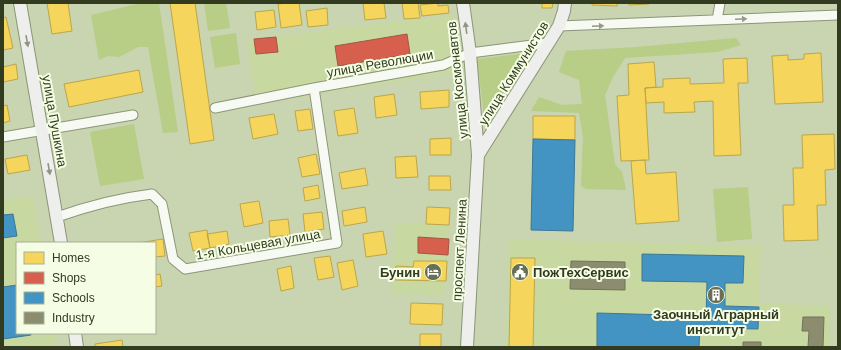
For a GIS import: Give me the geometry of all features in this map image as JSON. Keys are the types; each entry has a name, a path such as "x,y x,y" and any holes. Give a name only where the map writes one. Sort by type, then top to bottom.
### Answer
{"street":[{"name":"улица Пушкина","path":"20,3 43,130 61,242"},
{"name":"улица Космонавтов","path":"463,3 470,53 478,155"},
{"name":"улица Коммунистов","path":"478,155 558,26 564,11 565,3"},
{"path":"717,20 720,3"},
{"path":"558,26 838,15"},
{"name":"улица Революции","path":"215,108 314,88 443,65 470,53 548,43"},
{"name":"1-я Кольцевая улица","path":"57,217 81,209 130,197 152,194 162,204 173,259 185,269 337,243 314,88"},
{"path":"3,137 133,115"},
{"name":"проспект Ленина","path":"467,347 478,155"},
{"path":"75,334 77,347"}],"shaded area":[{"path":"141,3 159,3 178,132 163,133 148,47 138,47 119,57 108,56 99,60 91,15"},
{"path":"204,3 226,3 230,28 208,31"},
{"path":"454,15 460,72 256,104 247,39"},
{"path":"236,33 240,64 215,68 210,37"},
{"path":"736,38 741,45 718,52 625,58 613,77 605,95 615,164 622,172 626,190 586,189 581,186 583,137 579,113 531,111 539,97 562,105 582,104 579,80 559,72 566,51 636,47"},
{"path":"527,53 485,124 477,59"},
{"path":"134,124 144,179 100,186 90,132"},
{"path":"748,187 752,239 717,242 713,189"},
{"path":"33,196 41,242 16,242 16,334 55,334 57,347 3,347 3,201"},
{"path":"396,223 449,225 444,295 392,294"},
{"path":"509,239 761,246 759,303 830,306 829,347 506,347"}],"building: Homes":[{"path":"47,3 68,3 72,31 52,34"},
{"path":"170,3 195,3 214,140 190,144"},
{"path":"299,3 302,25 281,28 278,4"},
{"path":"363,3 384,3 386,18 365,20"},
{"path":"402,3 418,3 420,18 404,19"},
{"path":"438,3 438,6 448,5 449,13 422,16 420,5"},
{"path":"542,3 553,3 552,8 542,8"},
{"path":"592,3 617,3 617,6 592,5"},
{"path":"629,3 649,3 649,4 629,5"},
{"path":"327,8 328,25 308,27 306,11"},
{"path":"274,10 276,27 257,30 255,12"},
{"path":"6,17 13,48 3,50 3,18"},
{"path":"821,53 823,102 775,104 772,56 788,55 788,60 804,59 804,54"},
{"path":"747,58 748,83 738,83 741,155 714,156 713,101 694,102 695,112 664,113 664,102 646,103 645,88 663,87 663,79 690,78 690,84 724,83 723,59"},
{"path":"654,62 656,87 645,88 649,160 621,161 617,96 629,95 628,64"},
{"path":"16,64 18,79 3,82 3,67"},
{"path":"139,70 143,92 69,107 64,84"},
{"path":"449,90 449,107 421,109 420,92"},
{"path":"394,94 397,115 376,118 374,97"},
{"path":"7,105 10,121 3,123 3,106"},
{"path":"354,108 358,133 338,136 334,111"},
{"path":"310,109 313,129 298,131 295,111"},
{"path":"274,114 278,134 253,139 249,118"},
{"path":"533,116 575,116 575,140 533,139"},
{"path":"834,134 835,169 825,170 826,205 817,205 818,240 784,241 783,205 794,205 793,168 803,168 802,135"},
{"path":"451,138 451,155 430,155 430,139"},
{"path":"316,154 320,174 302,177 298,158"},
{"path":"27,155 30,170 8,174 5,159"},
{"path":"416,156 418,177 396,178 395,157"},
{"path":"645,160 646,174 676,172 679,221 636,224 631,161"},
{"path":"365,168 368,185 342,189 339,173"},
{"path":"429,176 450,176 451,190 429,190"},
{"path":"318,185 320,198 305,201 303,188"},
{"path":"259,201 263,223 244,227 240,204"},
{"path":"365,207 367,222 344,226 342,211"},
{"path":"427,207 450,208 449,225 426,224"},
{"path":"322,212 324,229 305,232 303,214"},
{"path":"288,219 290,235 270,237 269,221"},
{"path":"207,230 210,248 193,251 189,233"},
{"path":"227,231 229,244 210,248 207,234"},
{"path":"383,231 387,254 366,257 363,234"},
{"path":"163,239 165,256 156,257 156,242 144,242"},
{"path":"330,256 334,277 318,280 314,258"},
{"path":"511,258 535,258 533,347 509,347"},
{"path":"353,260 358,286 342,290 337,263"},
{"path":"414,261 447,261 446,281 395,280 396,266 413,267"},
{"path":"291,266 294,288 281,291 277,269"},
{"path":"160,274 162,286 156,287 156,275"},
{"path":"411,303 443,304 442,325 410,324"},
{"path":"420,334 441,334 441,347 420,347"},
{"path":"122,340 123,347 95,347 95,344"}],"building: Shops":[{"path":"407,34 410,54 338,66 335,46"},
{"path":"276,37 278,52 256,54 254,39"},
{"path":"418,237 449,239 448,255 418,253"}],"building: Schools":[{"path":"533,139 575,140 573,231 531,230"},
{"path":"13,214 17,236 3,238 3,215"},
{"name":"Заочный Аграрный институт","path":"642,254 744,256 743,283 725,283 725,306 759,307 758,329 700,328 699,347 597,347 597,313 706,316 707,282 642,281"},
{"path":"16,285 16,334 31,335 3,339 3,287"}],"building: Industry":[{"path":"571,261 625,262 625,290 570,289"},
{"path":"803,317 824,317 823,347 808,347 809,331 802,331"},
{"path":"743,342 761,342 761,347 743,347"}],"place":[{"name":"Бунин","path":"433,272"},
{"name":"ПожТехСервис","path":"520,272"},
{"name":"Заочный Аграрный институт","path":"716,295"}]}
